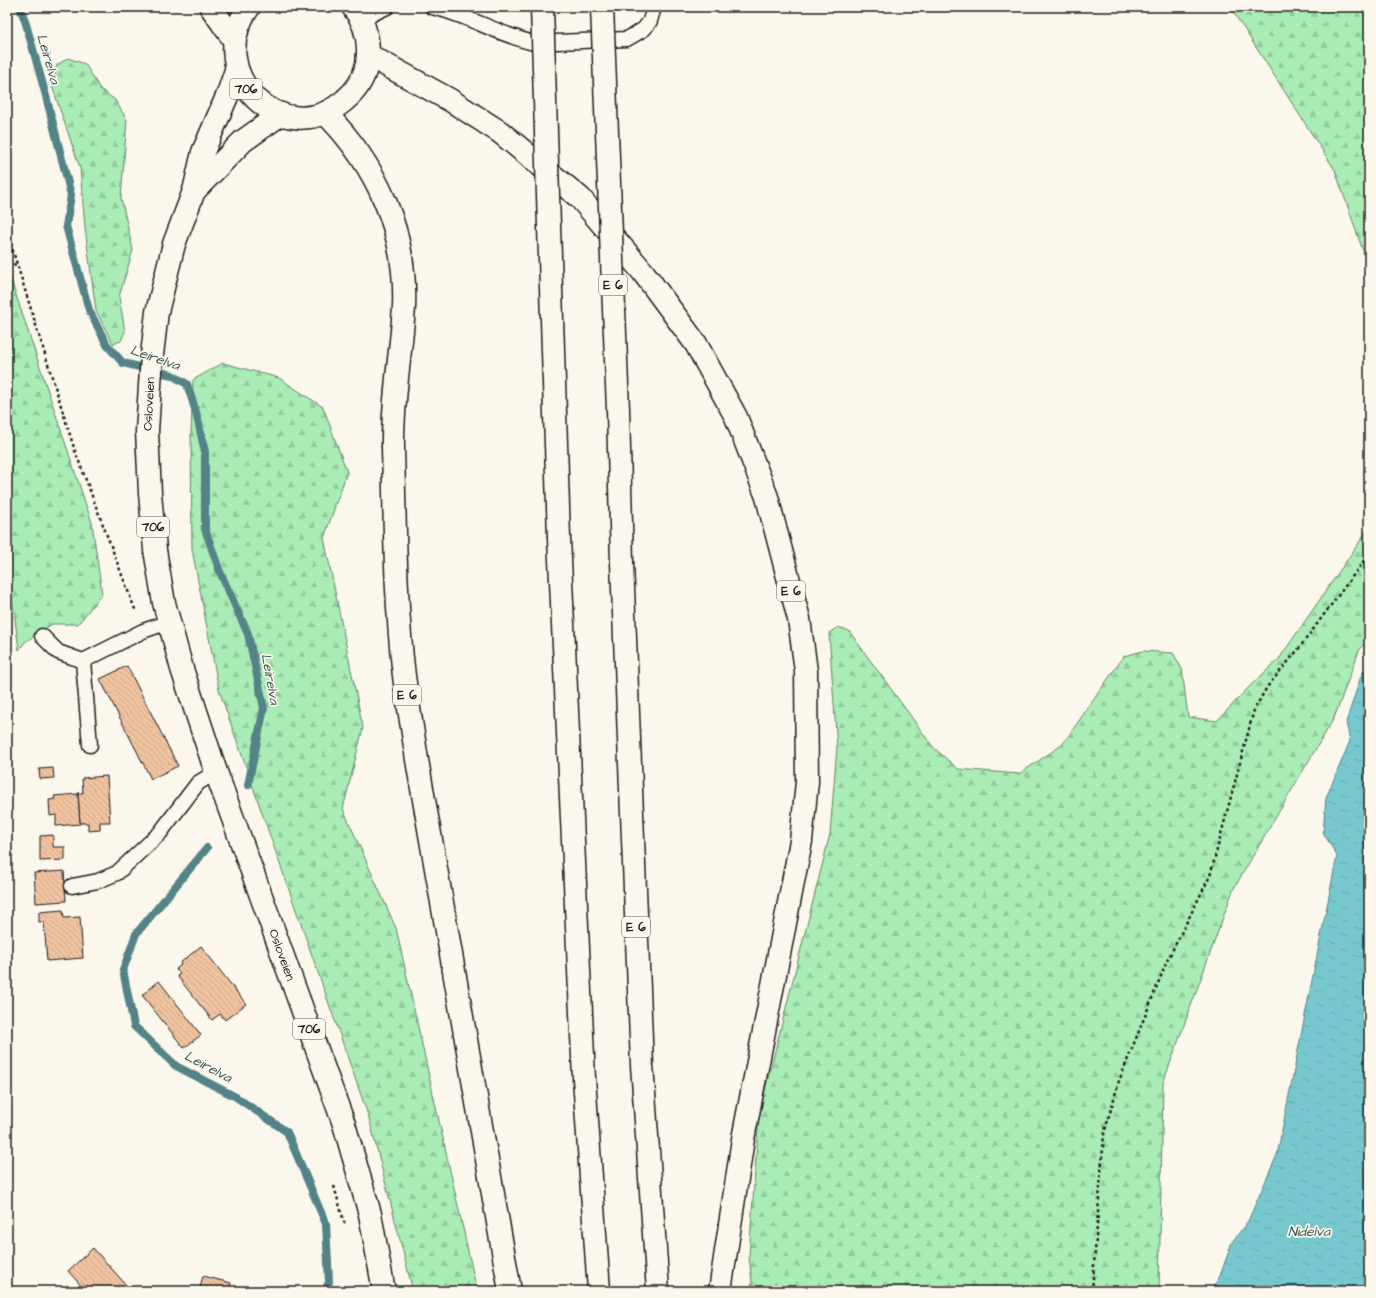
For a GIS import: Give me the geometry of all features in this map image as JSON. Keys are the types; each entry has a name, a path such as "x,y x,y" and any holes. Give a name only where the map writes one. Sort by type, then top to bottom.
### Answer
{"highway":[{"path":"211,7 234,40"},
{"name":"706","path":"249,7 241,18 234,40 233,52 236,70 243,85 255,99 267,108 281,114 296,117 311,117 326,113 339,106 350,96 359,84 365,70 368,55 368,40 357,13"},
{"path":"542,7 559,538 584,1078 599,1291"},
{"name":"E 6","path":"602,7 642,1065 658,1291"},
{"name":"E 6","path":"368,55 450,100 500,132 580,198 643,272 696,344 736,417 767,497 799,619 806,671 807,782 800,841 742,1139 720,1291"},
{"name":"Osloveien","path":"236,70 228,94 203,152 194,191 174,244 157,312 152,355 147,431 155,550 169,622 182,669 216,772 344,1124 370,1214 384,1291"},
{"name":"E 6","path":"326,113 345,133 375,177 387,202 397,234 402,263 404,305 393,429 398,591 404,675 418,767 510,1291"},
{"name":"Osloveien","path":"194,191 243,141 281,114"}],"lane":[{"path":"357,13 387,7"},
{"path":"432,7 447,10 520,40 534,43 627,39 644,29 650,21 654,7"},
{"path":"42,636 58,652 83,662 143,631 169,622"},
{"path":"83,662 90,745"},
{"path":"72,886 98,881 117,873 160,833 198,783 216,772"}],"path":[{"path":"7,232 49,370"},
{"path":"7,263 17,265"},
{"path":"1092,1291 1104,1134 1119,1081 1167,961 1210,876 1254,710 1267,687 1297,651 1369,554"}],"green space":[{"path":"1230,7 1369,7 1369,268 1335,170"},
{"path":"68,58 85,64 100,89 115,100 127,120 121,198 133,250 119,297 125,331 121,341 113,344 96,311 85,228 80,168 52,86 57,65"},
{"path":"7,268 92,523 102,594 78,624 52,624 25,642 19,650 7,558"},
{"path":"223,363 279,378 323,407 347,472 324,538 363,728 343,809 396,928 477,1291 413,1291 369,1118 219,690 192,549 191,434 193,380"},
{"path":"1369,528 1369,637 1359,651 1334,718 1233,890 1163,1083 1159,1291 750,1291 752,1282 749,1256 759,1114 830,834 837,747 829,633 838,627 849,631 933,747 958,769 1019,774 1062,745 1124,656 1143,651 1173,653 1182,669 1188,717 1217,721 1250,686 1279,659"}],"water":[{"name":"Nidelva","path":"1369,666 1369,1291 1211,1291 1220,1276 1232,1242 1248,1221 1277,1155 1337,856 1323,832 1326,798 1350,741 1346,722 1362,673"}],"building":[{"path":"127,666 178,766 151,779 100,679"},
{"path":"53,768 54,778 40,779 39,769"},
{"path":"107,776 110,822 100,822 100,830 88,831 88,823 80,823 78,793 83,793 82,778"},
{"path":"78,794 80,824 56,826 56,815 50,816 49,800 55,799 54,796"},
{"path":"53,835 53,847 65,847 65,860 40,861 40,836"},
{"path":"64,871 66,901 36,903 34,873"},
{"path":"63,910 64,918 80,917 83,958 47,961 44,922 39,922 39,912"},
{"path":"201,946 246,1004 225,1020 220,1014 212,1020 177,976 180,974 176,969 181,965 180,963"},
{"path":"159,981 201,1035 184,1048 142,995"},
{"path":"93,1248 128,1287 123,1291 86,1291 68,1271"},
{"path":"203,1276 231,1283 229,1291 199,1291"}],"waterway":[{"name":"Leirelva","path":"20,7 46,96 71,195 66,226 89,310 107,345 123,363 172,375 187,384 196,412 205,452 205,529 220,572 248,634 264,708 248,785"},
{"name":"Leirelva","path":"207,848 136,934 123,970 134,1026 176,1066 236,1097 287,1132 326,1224 329,1282 325,1291"}]}
